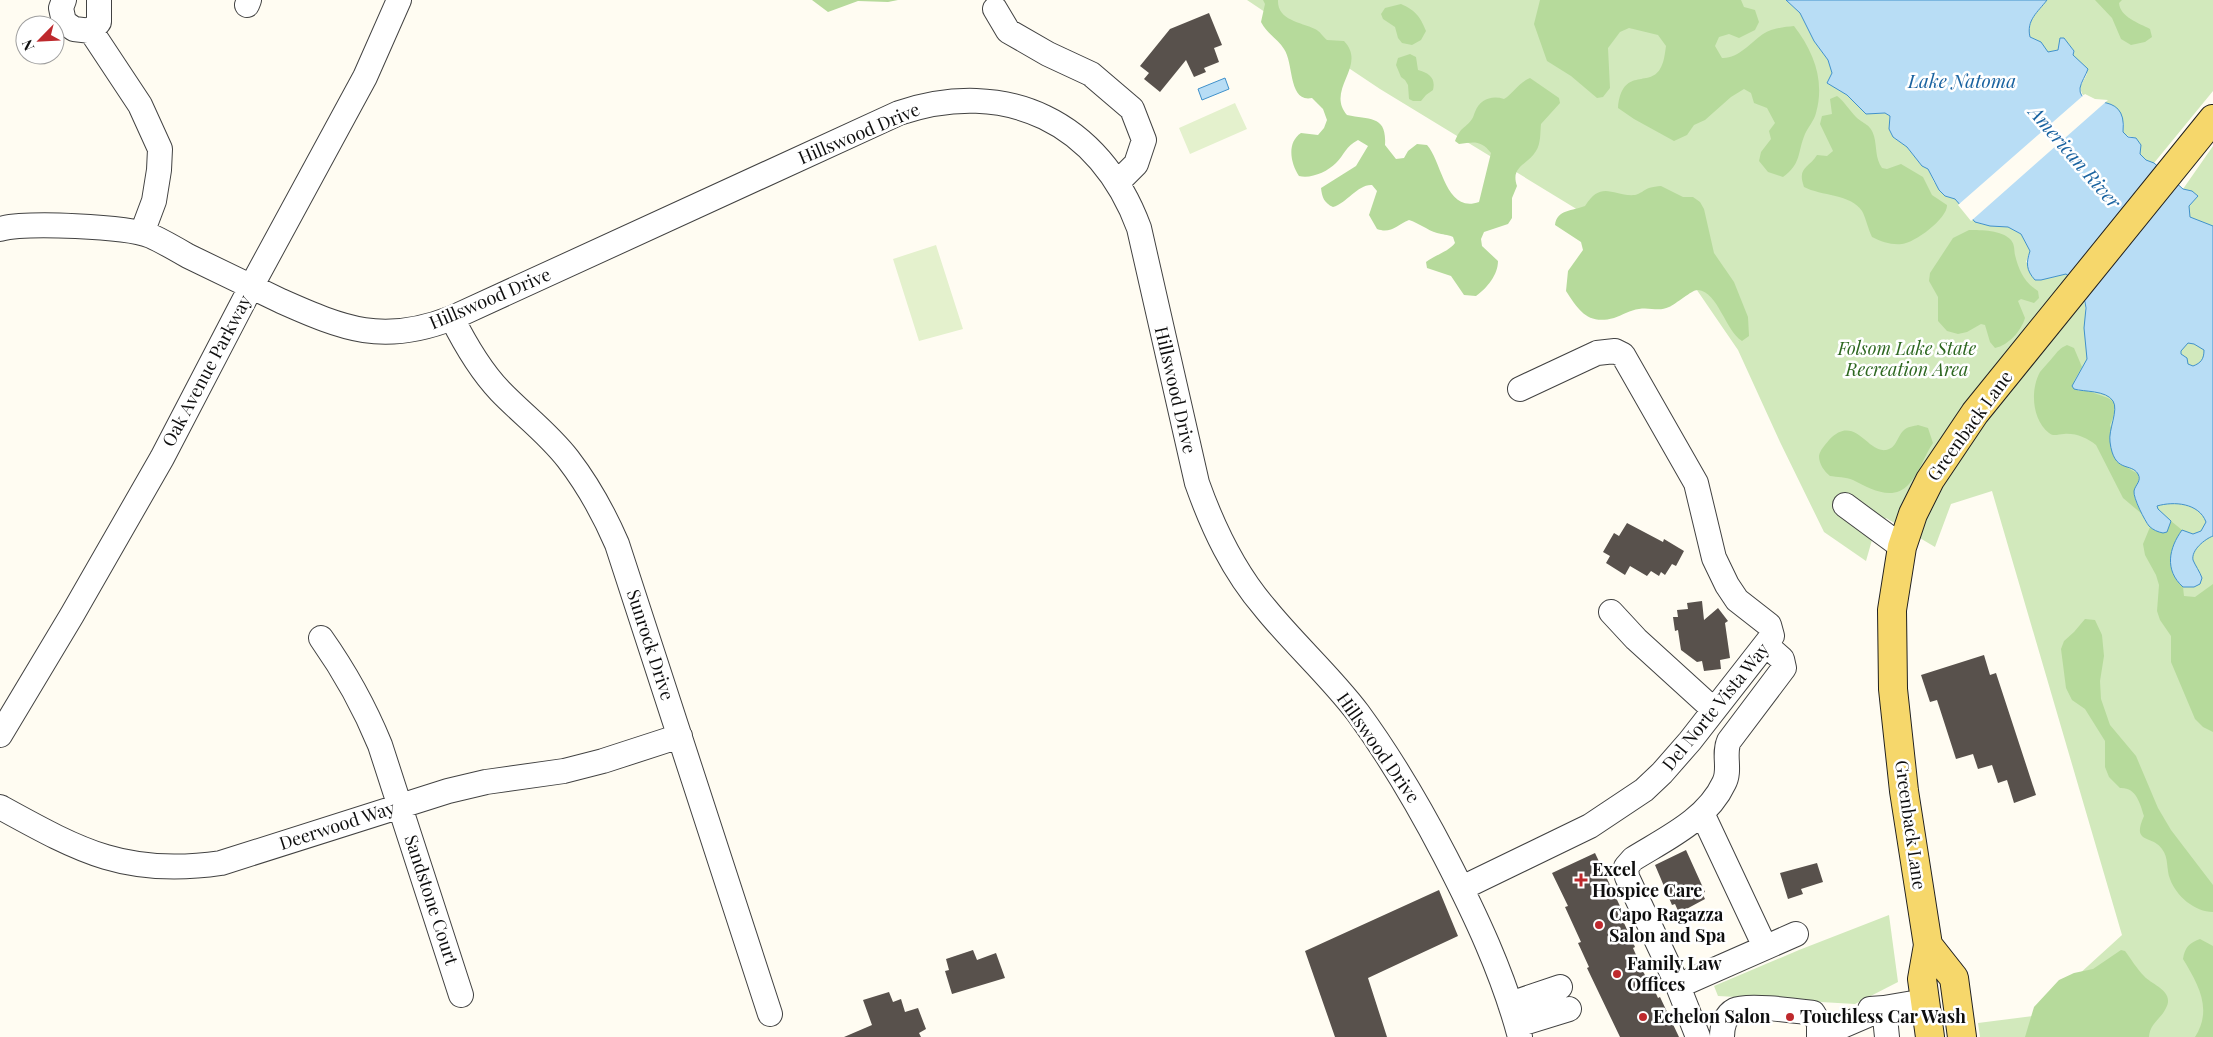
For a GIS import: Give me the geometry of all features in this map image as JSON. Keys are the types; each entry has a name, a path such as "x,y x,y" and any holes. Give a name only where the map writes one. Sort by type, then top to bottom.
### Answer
{"main road":[{"name":"Greenback Lane","path":"1930,1037 1922,979 1928,945 1904,791 1894,689 1892,610 1902,547 1913,514 1930,480 1974,413 2213,119"},
{"name":"Greenback Lane","path":"1928,945 1954,978 1962,1037"}],"street":[{"path":"64,0 61,8 64,22 74,29 91,31 140,105 160,149 160,170 154,201 142,233"},
{"path":"91,31 99,22 99,0"},
{"name":"Oak Avenue Parkway","path":"0,735 72,615 157,466 251,287 365,77 399,0"},
{"path":"994,9 1008,31 1048,54 1091,74 1132,109 1144,140 1136,164 1118,182"},
{"name":"Hillswood Drive","path":"0,229 60,226 142,233 323,320 355,330 404,332 437,324 452,318 899,113 923,105 947,101 997,102 1045,117 1086,145 1104,162 1118,182 1130,205 1139,228 1197,483 1209,517 1224,549 1243,580 1265,609 1321,669 1357,712 1389,757 1418,804 1462,888 1497,966 1516,1022"},
{"name":"Sunrock Drive","path":"452,318 465,344 481,368 500,391 545,433 567,458 587,485 604,513 617,544 770,1014"},
{"name":"Del Norte Vista Way","path":"1462,888 1590,826 1625,804 1662,773 1772,638 1772,629 1738,600 1727,585 1714,558 1696,483 1623,355 1615,351 1597,353 1520,389"},
{"path":"1844,506 1902,547"},
{"path":"1612,612 1636,639 1714,710"},
{"name":"Sandstone Court","path":"321,638 344,671 364,707 380,745 461,995"},
{"path":"1698,1037 1678,986 1627,877 1626,869 1633,859 1681,829 1702,813 1725,782 1729,741 1784,668 1782,659 1766,645"},
{"name":"Deerwood Way","path":"0,807 61,841 84,851 133,865 170,868 221,863 448,791 486,782 564,771 603,761 680,736"},
{"path":"1702,813 1764,947"},
{"path":"1678,986 1796,934"},
{"path":"1516,1022 1560,987"},
{"path":"1722,1037 1723,1024 1736,1009 1760,1008 1813,1013 1884,1008 1925,1001"},
{"path":"1813,1013 1819,1023 1819,1037 1884,1008"},
{"path":"1884,1008 1888,1037"},
{"path":"1516,1022 1569,1010"}],"green space":[{"path":"812,0 898,0 888,2 858,1 828,12"},
{"name":"Folsom Lake State Recreation Area","path":"1247,0 1786,0 1800,13 1814,41 1828,60 1832,73 1827,83 1846,94 1867,112 1885,113 1890,116 1889,129 1893,137 1907,147 1922,166 1928,169 1934,182 1945,196 1955,199 1981,224 2008,227 2021,234 2030,251 2026,262 2049,278 2066,274 2081,292 2085,302 2085,314 2183,189 2213,146 2213,1037 1980,1037 1978,1023 2033,1016 2122,935 1992,491 1951,504 1935,547 1886,518 1872,540 1866,561 1824,532 1738,350 1688,277 1380,89"},
{"path":"1263,0 1278,0 1281,12 1285,16 1317,30 1327,40 1344,41 1350,50 1352,59 1341,96 1342,105 1347,115 1370,119 1380,124 1385,135 1385,145 1396,159 1404,158 1408,151 1417,144 1427,145 1452,193 1459,200 1468,204 1479,202 1491,153 1480,144 1459,144 1455,141 1461,130 1470,122 1480,104 1491,98 1504,99 1530,78 1559,98 1560,103 1541,124 1538,148 1516,174 1517,186 1512,198 1512,218 1508,224 1484,232 1481,239 1482,246 1498,261 1498,266 1491,281 1476,296 1464,295 1451,276 1427,268 1426,262 1449,249 1455,243 1453,237 1433,232 1409,220 1390,230 1377,229 1369,215 1377,191 1372,185 1362,187 1343,202 1333,207 1326,202 1321,188 1356,166 1368,146 1358,140 1328,169 1314,176 1299,176 1292,160 1293,142 1301,133 1318,135 1324,128 1327,120 1323,109 1312,98 1304,98 1295,88 1284,49 1261,22 1265,4"},
{"path":"1540,0 1741,0 1744,7 1755,10 1759,22 1755,30 1739,38 1729,34 1719,37 1715,46 1722,58 1728,58 1739,53 1767,32 1778,28 1794,26 1807,46 1816,67 1819,90 1815,116 1805,134 1793,167 1783,177 1768,172 1759,161 1761,152 1771,139 1769,131 1775,123 1767,108 1754,103 1751,93 1744,89 1731,97 1705,120 1694,125 1687,135 1674,141 1618,108 1621,95 1630,82 1649,77 1660,69 1666,46 1658,35 1629,28 1620,32 1608,48 1610,88 1603,97 1597,98 1571,76 1547,61 1534,24"},
{"path":"2047,0 2213,0 2213,91 2154,163 2146,161 2140,154 2136,138 2125,135 2123,132 2124,123 2082,94 2080,87 2087,74 2073,55 2074,51 2064,38 2060,38 2058,50 2048,52 2040,42 2030,37 2031,21"},
{"path":"2095,0 2122,0 2119,3 2120,8 2126,16 2150,29 2152,37 2145,42 2131,45 2121,39 2112,18"},
{"path":"1401,4 1416,14 1422,21 1426,31 1421,40 1412,45 1402,43 1398,38 1395,27 1383,19 1381,14 1385,8"},
{"path":"1410,54 1416,57 1418,70 1431,77 1434,86 1433,90 1421,101 1409,99 1408,85 1401,77 1396,65 1398,58"},
{"path":"1837,96 1856,117 1871,129 1878,160 1882,168 1887,169 1901,164 1923,177 1932,195 1947,205 1946,210 1937,223 1908,243 1887,243 1872,237 1862,211 1857,205 1843,198 1804,187 1802,176 1805,169 1817,155 1827,156 1833,151 1820,124 1822,116 1832,114 1830,99"},
{"path":"1235,103 1247,129 1190,154 1179,128"},
{"path":"1661,186 1683,197 1693,197 1700,202 1704,209 1714,253 1734,282 1748,317 1749,336 1742,341 1731,329 1711,297 1705,292 1698,290 1665,308 1630,311 1605,320 1597,320 1585,315 1575,305 1566,291 1568,271 1583,250 1581,242 1555,225 1559,216 1566,211 1585,206 1591,198 1602,191 1635,195 1649,188"},
{"path":"1969,230 1997,232 2011,240 2018,266 2023,276 2038,291 2039,298 2034,303 2021,299 2018,301 2025,318 2023,323 2010,341 1995,348 1990,342 1985,325 1981,324 1967,332 1958,334 1947,331 1938,321 1938,297 1929,281 1930,273 1953,238"},
{"path":"936,245 963,329 919,341 893,259"},
{"path":"2067,345 2074,348 2082,367 2074,381 2078,391 2088,391 2107,398 2114,403 2115,411 2110,425 2128,468 2138,474 2134,496 2142,514 2123,498 2096,445 2077,435 2051,434 2039,421 2034,404 2037,379 2040,372 2056,353"},
{"path":"1918,425 1928,428 1933,443 1913,479 1903,489 1896,492 1882,492 1850,479 1830,476 1821,465 1819,459 1820,452 1829,440 1838,433 1853,432 1873,446 1886,450 1895,444 1905,429"},
{"path":"2171,521 2182,530 2174,544 2171,567 2177,581 2183,587 2184,596 2195,597 2213,584 2213,732 2203,727 2195,719 2171,662 2171,636 2160,620 2157,611 2159,585 2156,575 2145,555 2143,544 2150,527 2154,530 2167,532"},
{"path":"2085,619 2095,620 2102,635 2104,656 2100,681 2101,699 2110,725 2136,756 2158,808 2171,830 2213,885 2213,912 2200,909 2187,902 2173,885 2164,852 2158,844 2141,835 2140,831 2144,816 2134,793 2125,788 2120,788 2109,777 2105,767 2105,741 2085,709 2072,700 2066,688 2061,649 2064,641"},
{"path":"1889,915 1898,982 1855,1004 1718,996 1714,986"},
{"path":"2200,939 2213,946 2213,1037 2195,1037 2203,1017 2203,1007 2198,987 2183,959 2188,946"},
{"path":"2121,950 2125,951 2141,973 2161,989 2167,997 2166,1008 2151,1028 2149,1037 2025,1037 2034,1007 2059,980 2074,973 2093,969"}],"water":[{"name":"Lake Natoma","path":"1786,0 2047,0 2031,21 2030,37 2041,42 2048,52 2058,50 2060,38 2064,38 2074,51 2073,55 2088,69 2080,88 2081,95 2087,99 2111,104 2118,109 2123,118 2123,132 2128,137 2136,138 2141,145 2140,154 2146,160 2154,163 2183,189 2192,191 2198,196 2189,206 2190,217 2213,226 2213,536 2199,545 2194,552 2193,560 2202,578 2200,584 2194,587 2183,587 2173,573 2170,559 2174,544 2182,530 2193,534 2201,531 2206,522 2203,516 2192,507 2164,504 2157,506 2171,521 2167,532 2159,532 2149,526 2135,499 2134,491 2139,479 2138,474 2135,470 2119,463 2112,452 2110,437 2115,410 2113,401 2105,395 2074,389 2072,386 2087,359 2084,328 2086,308 2076,282 2066,274 2035,280 2028,266 2030,251 2021,234 2008,227 1990,226 1975,222 1955,199 1945,196 1939,190 1928,169 1922,166 1907,147 1893,137 1889,129 1890,116 1885,113 1866,114 1847,95 1827,83 1832,73 1828,60 1814,41 1800,13","holes":["2188,343 2204,350 2202,360 2193,366 2188,364 2187,358 2181,354 2181,351"]},
{"path":"1225,78 1229,89 1202,100 1198,89"}],"pier":[{"path":"2085,94 2095,99 2108,100 1971,221 1958,205"}],"building":[{"path":"1209,13 1222,45 1214,48 1219,62 1204,68 1206,72 1194,77 1186,60 1160,92 1144,79 1149,73 1140,66 1170,29"},
{"path":"1627,523 1663,542 1664,539 1684,551 1676,566 1672,564 1665,575 1661,572 1659,576 1651,571 1647,576 1630,566 1625,575 1606,563 1610,556 1603,552 1614,533 1619,536"},
{"path":"1702,601 1704,620 1718,608 1728,621 1725,623 1730,658 1720,660 1721,669 1704,671 1702,661 1697,662 1681,650 1678,630 1675,631 1673,617 1678,617 1677,610 1688,609 1687,603"},
{"path":"1984,655 1990,675 1996,673 2036,795 2014,803 2007,780 1998,783 1992,765 1978,769 1973,754 1956,759 1937,700 1930,702 1921,675"},
{"path":"1686,850 1705,892 1702,893 1705,899 1679,913 1675,904 1672,905 1655,865"},
{"path":"1595,853 1627,921 1624,923 1647,980 1649,979 1658,998 1660,997 1679,1037 1620,1037 1587,968 1589,967 1578,943 1581,942 1565,907 1568,906 1552,873"},
{"path":"1817,863 1823,882 1801,889 1803,894 1788,899 1780,873"},
{"path":"1439,890 1458,936 1368,978 1387,1037 1335,1037 1305,951"},
{"path":"973,950 977,960 996,953 1005,978 952,994 945,971 949,970 946,959"},
{"path":"889,992 893,1002 901,999 905,1012 918,1008 926,1029 919,1033 921,1037 844,1037 872,1025 863,1000"}],"place":[{"name":"Excel Hospice Care","path":"1581,880"},
{"name":"Capo Ragazza Salon and Spa","path":"1599,925"},
{"name":"Family Law Offices","path":"1617,974"},
{"name":"Echelon Salon","path":"1643,1017"},
{"name":"Touchless Car Wash","path":"1790,1017"}],"water label":[{"name":"American River","path":"2075,157"}]}
